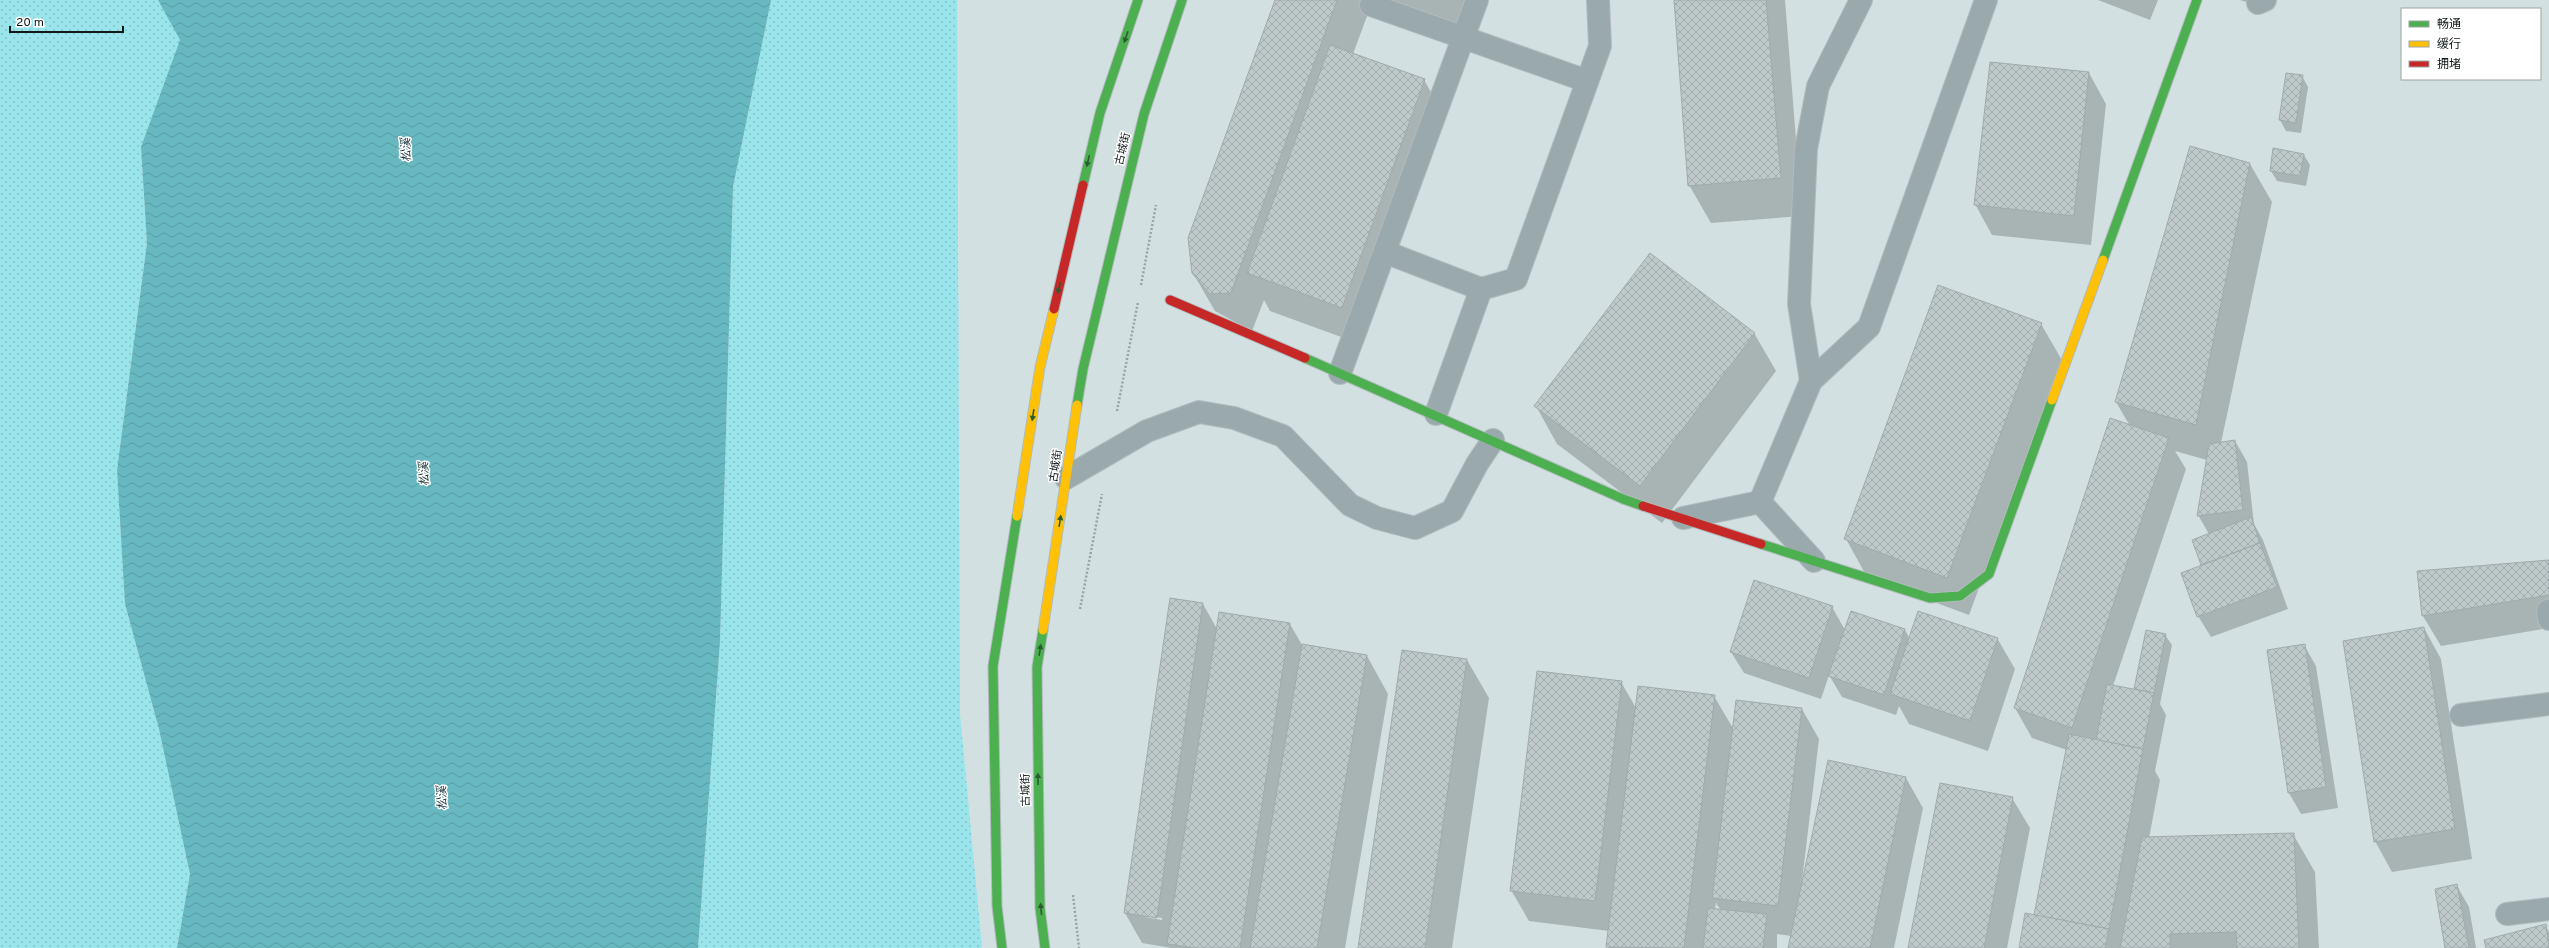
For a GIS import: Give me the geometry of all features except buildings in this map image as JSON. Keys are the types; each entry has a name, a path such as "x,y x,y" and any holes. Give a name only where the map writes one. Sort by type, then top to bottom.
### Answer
{"main road":[{"path":"1002,948 997,906 994,666 1040,368 1100,113 1138,0"},
{"name":"古城街","path":"1045,948 1040,908 1037,667 1083,370 1144,114 1182,0"},
{"path":"1170,300 1436,414 1623,499 1930,598 1960,596 1989,574 2197,0"}],"street":[{"path":"1340,373 1477,0"},
{"path":"1385,252 1481,289 1516,279 1600,46 1598,0"},
{"path":"1810,381 1799,304 1806,149 1818,86 1861,0"},
{"path":"1760,502 1810,381 1869,327 1986,0"},
{"path":"1371,5 1587,81"},
{"path":"1436,414 1481,289"},
{"path":"1066,478 1147,431 1200,412 1234,418 1284,436 1350,505 1378,518 1415,528 1452,511 1477,464 1493,440"},
{"path":"1760,502 1814,560"},
{"path":"1683,518 1760,502"},
{"path":"2461,715 2549,704"},
{"path":"2507,914 2549,909"}],"shaded area":[{"path":"0,0 158,0 181,40 141,147 147,243 117,470 125,604 159,729 190,874 177,948 0,948"},
{"path":"771,0 957,0 960,714 982,948 698,948 720,641 733,187"}],"water":[{"name":"松溪","path":"158,0 771,0 733,187 720,641 698,948 177,948 190,874 159,729 125,604 117,470 147,243 141,147 180,40"}],"traffic: fast":[{"path":"1083,185 1100,113 1138,0"},
{"path":"1077,405 1083,369 1144,114 1182,0"},
{"path":"2103,260 2197,0"},
{"path":"1305,358 1623,499 1643,506"},
{"path":"1761,544 1930,598 1960,596 1989,574 2052,400"},
{"path":"1002,948 997,906 993,666 1017,516"},
{"path":"1043,630 1037,667 1040,908 1045,948"}],"traffic: slow":[{"path":"2052,400 2103,260"},
{"path":"1017,516 1040,367 1054,309"},
{"path":"1043,630 1077,405"}],"traffic: jam":[{"path":"1054,309 1083,185"},
{"path":"1170,300 1305,358"},
{"path":"1643,506 1761,544"}]}
